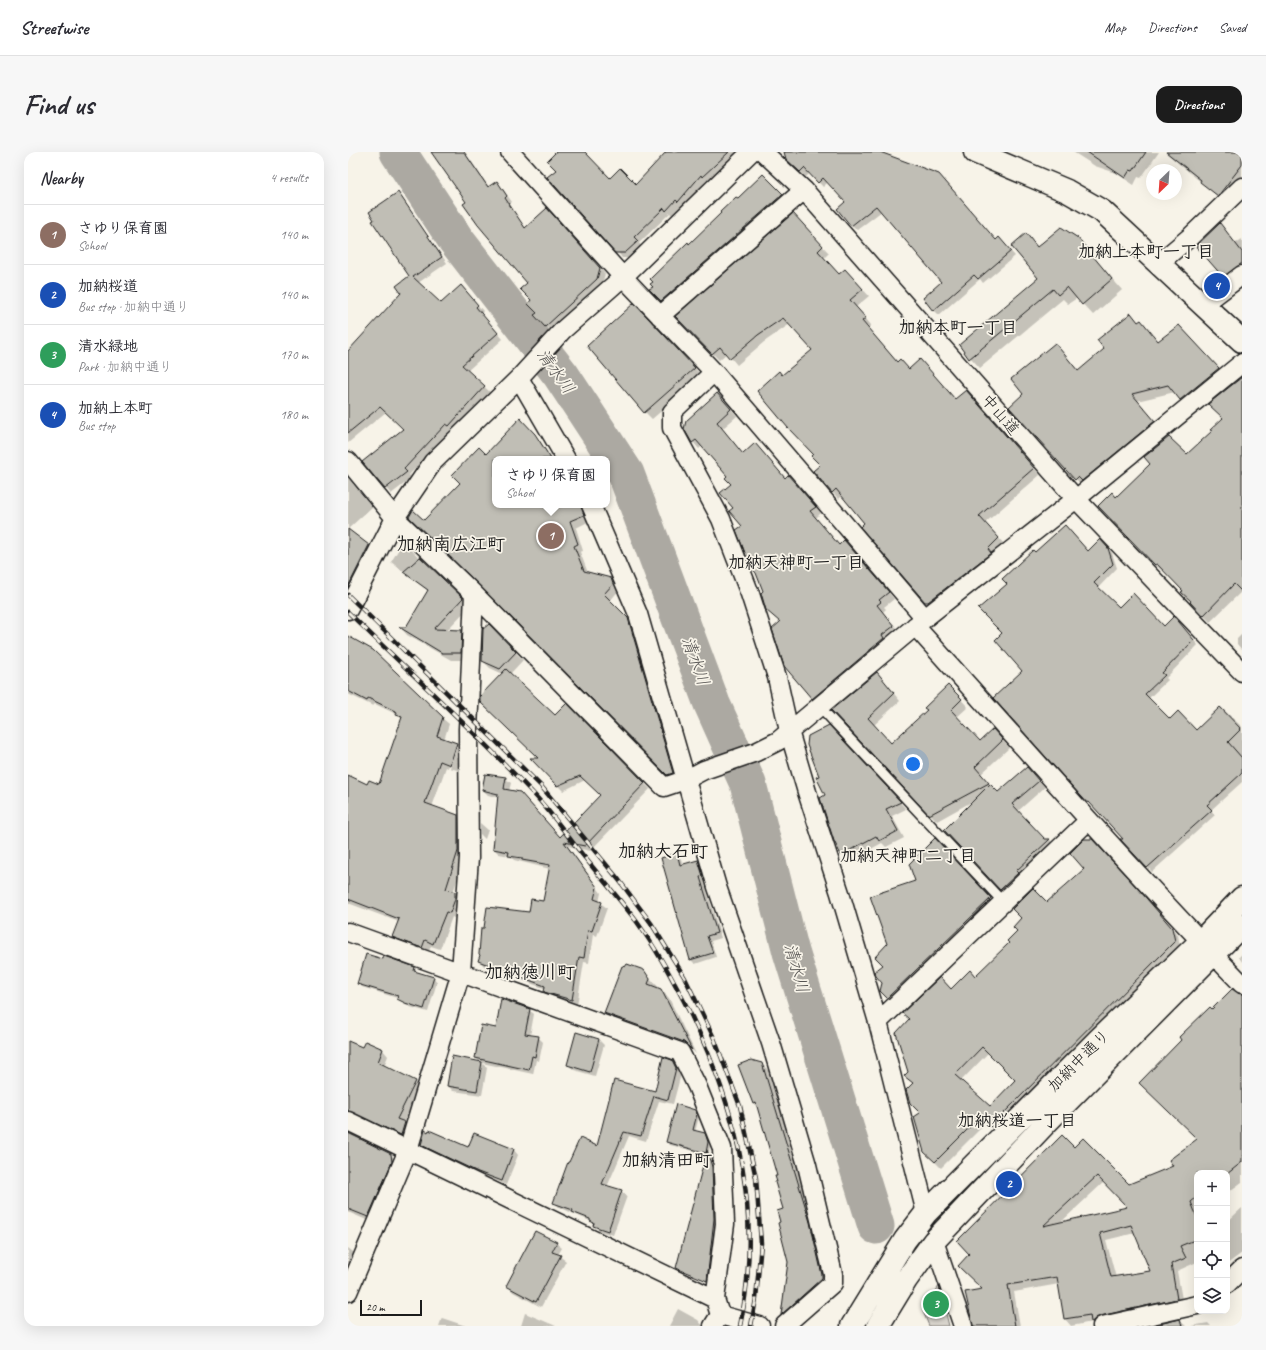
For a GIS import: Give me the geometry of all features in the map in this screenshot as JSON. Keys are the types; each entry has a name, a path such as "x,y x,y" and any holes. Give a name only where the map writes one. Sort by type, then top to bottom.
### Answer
{"main road":[{"path":"975,152 1004,157 1102,211 1204,304 1242,341"},
{"name":"加納中通り","path":"878,1326 906,1280 934,1241 1054,1116 1207,948 1242,898"},
{"name":"加納中通り","path":"852,1326 905,1240 926,1212 1097,1041 1207,948 1242,925"}],"street":[{"path":"510,152 660,316 714,372 920,622 1089,820 1242,984"},
{"path":"348,610 395,518 433,462 519,378 561,331 623,276 751,152"},
{"name":"中山道","path":"763,152 804,190 1076,499 1242,672"},
{"path":"1159,263 1190,237 1242,187"},
{"path":"660,316 804,190"},
{"path":"1204,304 1242,275"},
{"path":"348,461 395,518 474,594 664,786 685,780 704,770 756,752 778,741 920,622 1076,499 1242,363"},
{"path":"714,372 672,412 672,428 724,526 753,602 777,677 789,731 878,1022 926,1212"},
{"path":"519,378 564,456"},
{"path":"592,508 638,614 717,887 773,1051 807,1165 833,1274 833,1283 784,1326"},
{"path":"348,1292 408,1150 460,972 469,858 468,729 474,594"},
{"path":"878,1022 1089,820"},
{"path":"348,932 680,1052 697,1086 722,1148 725,1224 716,1313"},
{"path":"348,1121 408,1150 716,1313 760,1326"},
{"path":"934,1241 964,1326"},
{"path":"1230,1281 1242,1269"},
{"path":"1102,1326 1194,1306"}],"lane":[{"path":"820,707 1003,902"}],"shaded area":[{"path":"939,1286 949,1326 929,1326 923,1311"}],"building":[{"path":"431,152 464,152 488,187 497,181 507,196 505,198 525,228 547,208 600,268 597,279 545,327 534,315 537,313 528,304 531,300 520,289 527,283 478,225 463,204 466,202"},
{"path":"556,152 585,152 610,178 620,168 636,184 666,152 729,152 702,177 701,175 678,202 676,200 666,211 664,208 634,237 638,241 625,253 615,253 547,177 556,170 547,161"},
{"path":"784,152 880,152 939,174 996,240 999,237 1011,251 978,279 974,275 933,311 923,298 941,282 876,206 851,226 837,209 845,202 823,178 818,183 804,168 800,172 786,159"},
{"path":"1087,152 1146,152 1133,171 1130,170 1125,178"},
{"path":"1166,152 1242,152 1242,165 1218,196"},
{"path":"763,174 783,194 661,301 649,289 653,287 650,284 653,282 650,279 688,242 689,244 736,197 738,198"},
{"path":"398,192 442,257 413,277 441,303 461,285 478,305 476,307 498,333 462,365 485,386 449,426 446,424 404,469 407,472 385,489 362,462 403,429 380,407 348,433 348,351 401,293 396,286 409,276 372,221 374,220 369,212"},
{"path":"793,213 823,246 818,251 839,274 845,269 863,289 850,300 866,318 862,321 897,362 900,359 909,369 920,359 955,399 966,390 1034,468 979,516 999,538 988,549 991,553 928,602 925,602 860,527 864,523 836,489 832,493 813,471 820,465 811,456 813,454 788,428 757,391 779,371 782,375 812,350 783,318 758,335 730,359 720,347 712,354 675,316"},
{"path":"1220,223 1242,252 1242,263 1223,277 1196,246"},
{"path":"1061,227 1078,238 1112,279 1082,305 1067,287 1058,295 1053,289 969,359 959,345 1038,278 1011,246 1026,233 1037,247"},
{"path":"634,303 695,368 644,413 587,346"},
{"path":"1131,313 1138,322 1141,320 1158,341 1179,325 1219,368 1180,400 1168,385 1132,394 1155,421 1082,481 1078,477 1075,480 1009,407 1023,394 1011,379 1055,343 1078,371 1104,349 1097,340"},
{"path":"1242,377 1242,592 1234,584 1203,616 1190,602 1191,601 1181,592 1183,591 1157,564 1155,565 1098,506 1112,492 1116,497 1150,464 1144,457 1169,437 1187,454 1212,431 1210,430 1223,418 1208,404"},
{"path":"717,393 731,409 717,422 743,454 755,443 785,478 788,475 816,507 810,511 839,545 844,540 889,592 879,600 881,602 877,605 894,626 882,635 884,638 812,699 784,666 772,629 780,622 766,610 761,593 763,591 756,573 750,566 736,530 742,526 729,511 733,508 720,493 731,484 725,478 727,476 696,440 692,443 684,429 686,421"},
{"path":"520,418 535,434 549,456 492,456 492,508 582,508 584,515 570,521 578,544 574,546 584,571 611,578 613,584 604,594 628,618 673,773 667,775 481,587 409,517 413,510 424,520 460,483 452,475 479,447 486,454"},
{"path":"1065,525 1088,551 1100,539 1108,548 1113,564 1094,583 1119,607 1133,593 1164,626 1174,616 1194,640 1162,673 1165,675 1145,694 1170,719 1178,711 1196,730 1220,707 1241,729 1228,742 1242,758 1242,773 1207,805 1212,810 1147,868 1120,839 1123,839 1089,802 1087,803 993,698 1022,671 995,640 1002,633 978,609 1007,584 1002,579 1033,550 1035,552"},
{"path":"348,529 369,545 348,587"},
{"path":"420,557 463,598 434,629 462,630 461,653 442,653 399,627 406,627 428,590 403,572"},
{"path":"489,624 516,652 500,669 482,661 483,629"},
{"path":"348,636 373,650 443,717 437,736 457,743 450,765 440,761 425,803 458,815 458,851 446,889 455,892 455,899 450,913 446,912 433,944 425,940 422,948 392,937 399,919 348,899 348,775 367,784 369,780 379,784 402,717 396,715 397,712 368,698 367,701 348,691"},
{"path":"506,669 555,715 567,703 645,783 585,846 564,842 597,887 594,899 602,902 592,931 588,930 584,958 579,957 572,1000 544,992 545,986 478,961 480,955 481,928 484,928 487,907 529,912 531,899 543,901 550,865 522,860 522,858 508,856 509,852 493,849 498,794 482,790 485,774 506,777 504,789 520,792 560,837 600,795 580,776 557,786 530,758 538,758 480,702 480,696"},
{"path":"877,672 894,693 868,718 891,743 927,710 924,708 948,685 962,699 951,710 980,741 993,729 1003,740 975,767 989,783 929,815 831,710"},
{"path":"829,725 901,802 886,809 898,831 879,841 876,836 841,855 834,841 820,798 825,795 816,777 819,776 807,745 808,736"},
{"path":"1027,767 1039,781 1012,804 1045,839 1050,839 1016,871 1018,873 1000,890 944,830 990,784 998,792"},
{"path":"935,838 991,898 887,998 880,991 882,983 874,972 883,965 875,957 887,944 870,896 915,881 909,864"},
{"path":"1084,839 1092,839 1172,928 1175,941 990,1127 980,1117 935,1162 924,1152 914,1117 920,1113 910,1103 906,1090 913,1083 904,1076 908,1072 896,1033 909,1019 902,1013 940,977 951,989 970,970 975,976 1009,943 1007,941 1017,931 1013,927 1021,918 1012,909 1033,888 1047,902 1084,869 1070,853","holes":["982,1047 1015,1080 990,1106 955,1075"]},
{"path":"677,853 680,865 698,860 703,876 700,877 717,933 707,936 713,953 690,960 661,858"},
{"path":"366,954 383,959 384,956 415,967 414,971 434,977 424,1009 397,999 398,996 357,984"},
{"path":"627,964 644,970 650,979 648,984 661,989 692,1050 684,1042 604,1013 622,966 625,967"},
{"path":"1232,989 1242,994 1242,1162 1230,1172 1230,1170 1194,1170 1194,1200 1191,1202 1194,1210 1194,1240 1180,1246 1186,1258 1171,1264 1177,1299 1100,1316 1091,1322 1090,1315 1064,1319 1057,1277 1008,1285 1015,1326 973,1326 965,1292 982,1289 958,1266 969,1254 957,1241 1062,1135 1074,1147 1083,1138 1129,1184 1173,1166 1169,1160 1197,1139 1139,1083 1181,1040 1179,1037 1210,1007 1212,1009","holes":["1097,1176 1127,1207 1043,1226","1131,1225 1150,1271 1111,1277 1100,1233"]},
{"path":"501,999 530,1009 525,1034 539,1036 535,1057 532,1056 529,1070 475,1058 481,1025 496,1028"},
{"path":"576,1032 599,1039 590,1072 567,1065"},
{"path":"348,1041 362,1047 365,1041 383,1049 378,1062 416,1081 397,1119 405,1122 401,1135 348,1111"},
{"path":"452,1056 482,1062 477,1091 447,1086"},
{"path":"663,1057 672,1060 676,1068 668,1100 654,1096 641,1136 624,1132 602,1184 622,1190 608,1231 593,1226 594,1223 590,1221 590,1219 572,1212 573,1210 553,1203 568,1162 580,1138 597,1146 614,1080 655,1091"},
{"path":"751,1060 762,1063 810,1222 822,1275 822,1278 781,1315 788,1262 778,1223 780,1222 777,1211 783,1209 775,1182 777,1182 775,1176 777,1176 756,1103 753,1104 738,1065"},
{"path":"676,1104 695,1110 697,1114 693,1130 705,1133 708,1142 706,1153 666,1142"},
{"path":"425,1130 428,1132 429,1130 468,1147 474,1133 514,1149 502,1181 478,1172 421,1145"},
{"path":"348,1133 391,1154 392,1162 368,1217 348,1209"},
{"path":"707,1150 712,1167 714,1219 707,1281 676,1268"},
{"path":"535,1231 557,1242 552,1252 561,1255 536,1302 506,1286"},
{"path":"1180,1319 1182,1326 1151,1326"}],"waterway":[{"name":"清水川","path":"398,152 456,240 561,375 626,474 712,704 748,784 791,952 876,1226"}],"railway":[{"path":"348,595 541,786 619,880 651,923 685,978 714,1038 740,1106 756,1178 761,1243 756,1299 751,1326"},
{"path":"348,612 485,744 537,797 637,922 652,944 672,979 708,1052 734,1128 742,1167 747,1206 749,1245 746,1285 740,1326"}],"place":[{"name":"加納上本町","path":"1217,286"},
{"name":"さゆり保育園","path":"551,536"},
{"name":"加納桜道","path":"1009,1184"},
{"name":"清水緑地","path":"936,1304"}],"district":[{"name":"加納上本町一丁目","path":"1146,251"},
{"name":"加納本町一丁目","path":"958,327"},
{"name":"加納南広江町","path":"451,544"},
{"name":"加納天神町一丁目","path":"796,562"},
{"name":"加納大石町","path":"663,851"},
{"name":"加納天神町二丁目","path":"908,855"},
{"name":"加納徳川町","path":"530,972"},
{"name":"加納桜道一丁目","path":"1017,1120"},
{"name":"加納清田町","path":"667,1160"}]}
